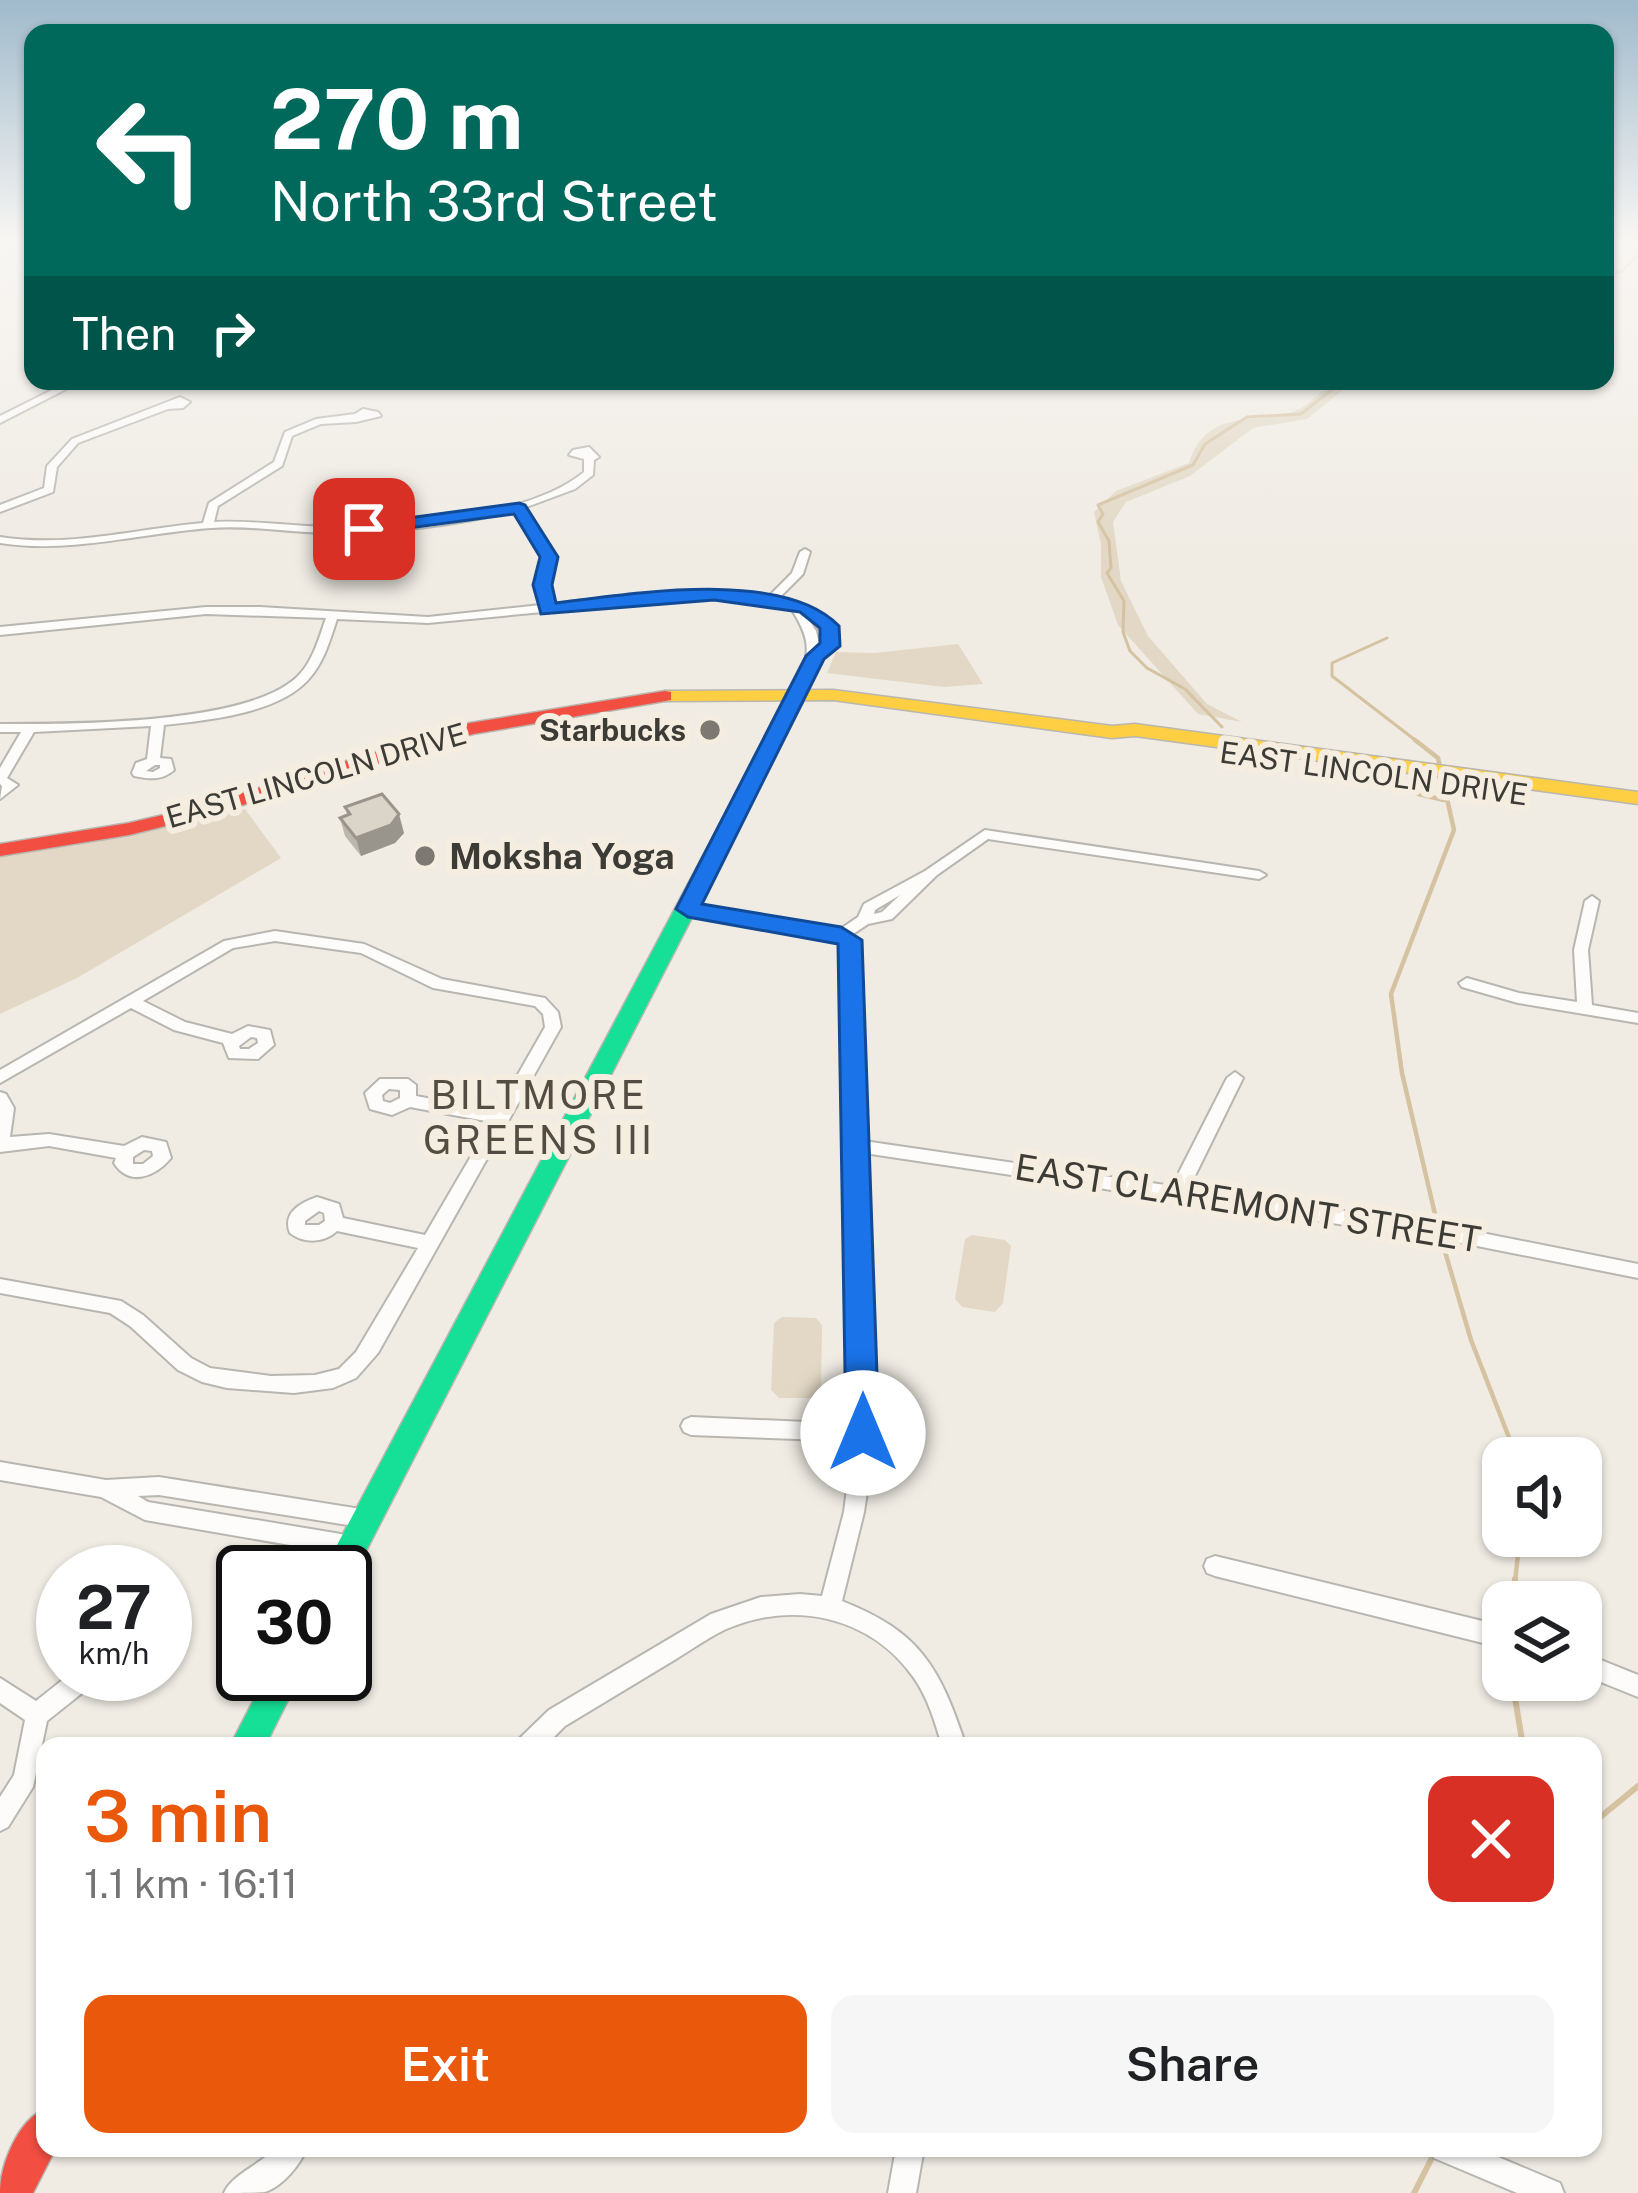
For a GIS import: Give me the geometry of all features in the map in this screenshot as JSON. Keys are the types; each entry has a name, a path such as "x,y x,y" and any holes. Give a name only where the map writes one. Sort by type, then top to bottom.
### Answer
{"main road":[{"name":"EAST LINCOLN DRIVE","path":"0,833 161,806 462,717 597,695 631,699 697,692 799,692 1112,732 1132,741 1638,798"},
{"path":"697,692 753,704 766,712 766,723 753,748 760,769"},
{"path":"354,1545 799,692"},
{"name":"EAST LINCOLN DRIVE","path":"0,850 129,829 470,729 631,699"},
{"name":"EAST LINCOLN DRIVE","path":"1455,779 1638,809"},
{"path":"253,1737 271,1701"},
{"path":"11,2193 36,2146"}],"street":[{"path":"0,420 59,390"},
{"path":"0,508 49,490 52,466 75,441 165,407"},
{"path":"208,525 213,505 278,464 288,434 320,421 355,417"},
{"path":"0,540 64,546 208,525 364,529 519,508 570,490 589,473 589,458"},
{"path":"519,508 549,557 542,585 548,610"},
{"path":"770,601 797,574 805,552"},
{"path":"0,631 200,611 427,620 663,596 770,601 796,607 796,613 814,620 816,656 799,692"},
{"path":"0,728 158,720 239,709 286,692 311,669 333,615"},
{"path":"153,760 158,720"},
{"path":"0,795 11,785 0,779 30,728"},
{"path":"688,909 841,935 864,920 887,916 932,872 985,834 1259,875"},
{"path":"1585,1010 1581,950 1592,901"},
{"path":"830,1606 861,1480 863,1433 851,948 841,935"},
{"path":"0,1077 242,940 289,937 347,946 438,984 540,1003 550,1012 554,1027 371,1347 347,1374 310,1384 223,1380 198,1373 178,1360 131,1315 114,1306 0,1286"},
{"path":"1467,983 1638,1018"},
{"path":"135,1003 180,1026 232,1040"},
{"path":"1178,1192 1235,1078"},
{"path":"0,1098 6,1108 1,1145 49,1140 126,1153"},
{"path":"408,1101 502,1118"},
{"name":"EAST CLAREMONT STREET","path":"857,1146 1429,1230 1638,1271"},
{"path":"334,1223 430,1243"},
{"path":"691,1426 863,1433"},
{"path":"0,1471 106,1489 159,1486 367,1519"},
{"path":"106,1489 146,1511 347,1545"},
{"path":"1215,1566 1482,1632"},
{"path":"537,1737 556,1718 719,1621 771,1604 830,1606 879,1627 906,1648 928,1675 952,1737"},
{"path":"1602,1671 1638,1686"},
{"path":"0,1689 37,1715"},
{"path":"0,1819 25,1779 37,1715 54,1701"},
{"path":"238,2193 285,2157"},
{"path":"902,2193 908,2157"},
{"path":"1467,2157 1550,2193"}],"shaded area":[{"path":"1323,390 1343,390 1307,419 1253,428 1190,476 1126,502 1113,522 1121,581 1148,636 1207,704 1242,722 1198,714 1118,625 1101,577 1094,512 1116,491 1189,463 1196,447 1215,428 1292,412"},
{"path":"958,644 983,684 944,687 827,673 836,652"},
{"path":"245,809 281,858 77,978 0,1014 0,855 73,846"},
{"path":"972,1235 1005,1240 1011,1246 1003,1303 995,1312 962,1307 955,1299 965,1239"},
{"path":"782,1317 816,1318 822,1325 821,1387 814,1398 779,1398 771,1390 774,1323"}],"building":[{"path":"382,794 399,814 391,825 356,838 340,818 350,814 345,807"}],"waterway":[{"path":"1222,727 1185,689 1147,668 1130,651 1123,632 1124,601 1107,573 1111,568 1109,541 1098,522 1103,514 1098,505 1193,465 1205,444 1247,417 1301,414 1332,390"},
{"path":"1387,638 1332,663 1332,676 1419,743"},
{"path":"1415,740 1438,758 1454,830 1391,994 1402,1073 1438,1227"},
{"path":"1367,782 1444,800"},
{"path":"1441,1238 1471,1340 1509,1437"},
{"path":"1515,1581 1518,1557"},
{"path":"1516,1701 1522,1737"},
{"path":"1602,1816 1638,1786"},
{"path":"1414,2193 1432,2157"}],"traffic: fast":[{"path":"353,1545 799,692"},
{"path":"252,1737 271,1701"}],"traffic: slow":[{"path":"665,696 833,695 1112,732 1135,730 1638,798"}],"traffic: jam":[{"path":"0,850 129,829 203,811 470,729 665,696"},
{"path":"11,2193 36,2146"}],"place":[{"name":"Starbucks","path":"710,730"},
{"name":"Moksha Yoga","path":"425,856"}],"district":[{"name":"BILTMORE GREENS III","path":"539,1118"}],"route":[{"path":"364,529 519,508 549,557 542,585 548,610 714,594 806,608 829,626 830,646 816,656 688,909 850,940 863,1433"}]}
